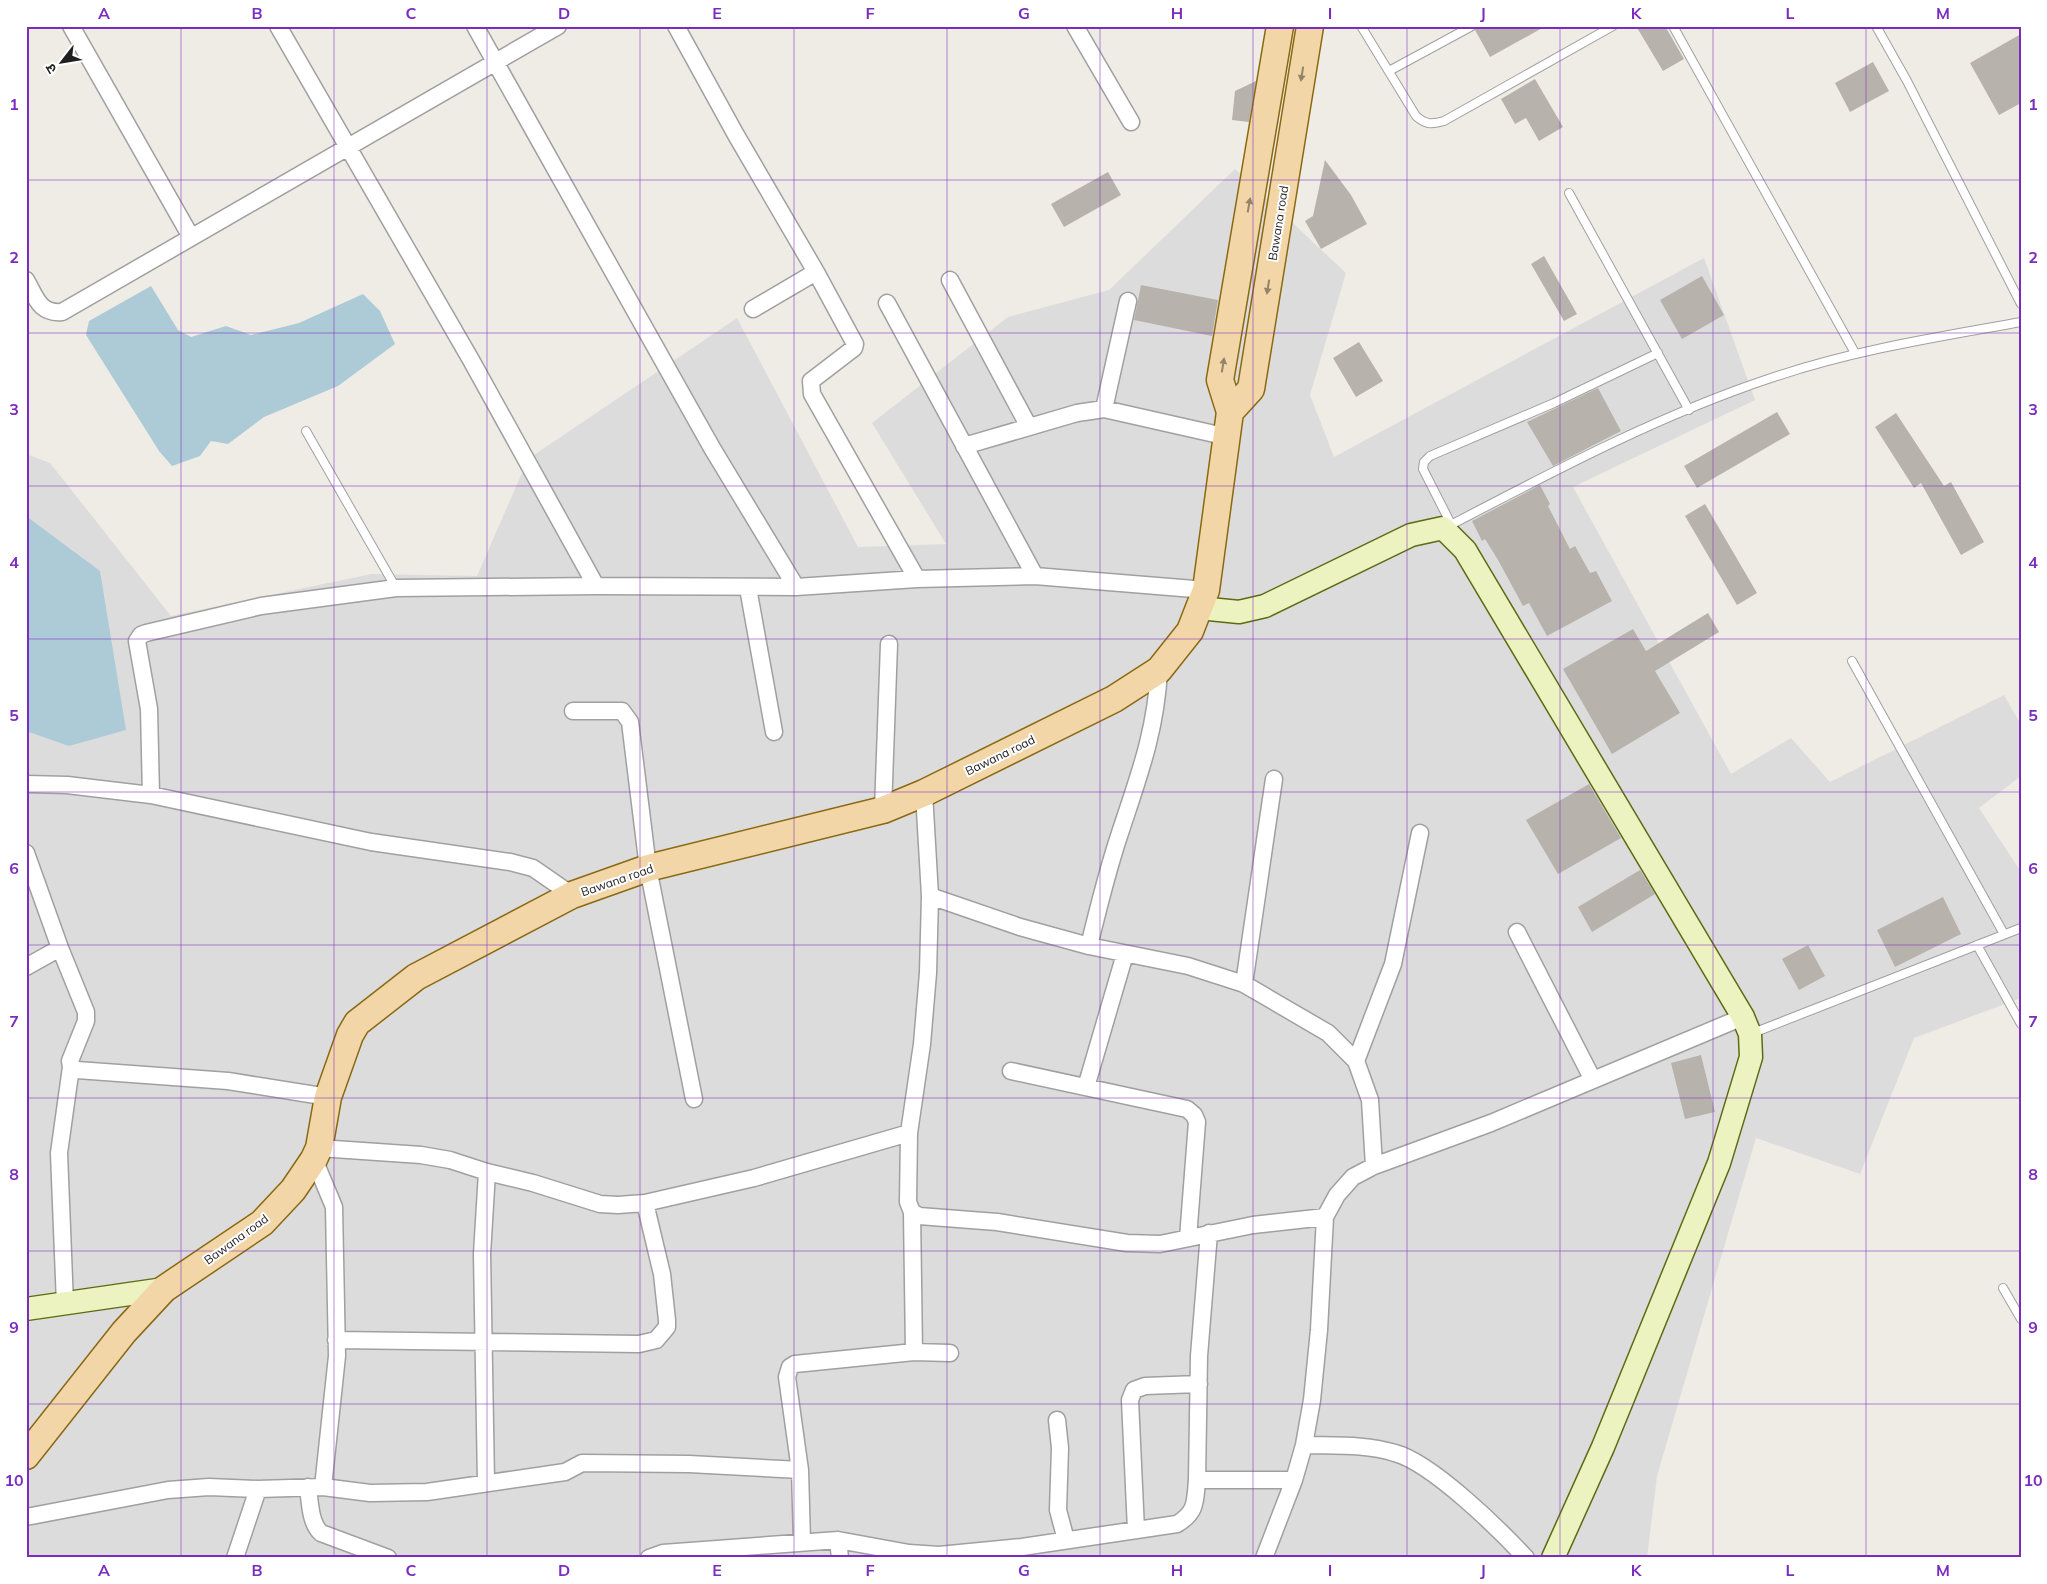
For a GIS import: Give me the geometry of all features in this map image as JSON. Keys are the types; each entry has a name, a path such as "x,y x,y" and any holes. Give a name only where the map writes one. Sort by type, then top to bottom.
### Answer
{"main road":[{"name":"Bawana road","path":"26,1456 124,1332 164,1289 262,1222 293,1190 316,1153 328,1097 350,1034 357,1023 386,998 416,977 572,895 648,868 883,810 924,793 1114,699 1159,670 1190,631 1202,599 1229,425 1220,380 1280,26"},
{"name":"Bawana road","path":"1229,425 1251,390 1310,26"},
{"path":"1263,124 1293,132"}],"street":[{"path":"71,26 191,237"},
{"path":"278,26 471,360 596,586"},
{"path":"475,26 712,448 796,587"},
{"path":"26,280 42,308 51,313 62,312 558,26"},
{"path":"676,26 855,344 854,348 811,380 812,394 917,579"},
{"path":"1075,26 1131,122"},
{"path":"753,310 816,272"},
{"path":"950,280 1029,427"},
{"path":"1104,409 1128,301"},
{"path":"887,303 1034,576"},
{"path":"964,446 1078,412 1104,409 1229,425"},
{"path":"152,795 149,709 137,641 141,635 261,606 396,588 596,586 748,588 796,587 917,579 1034,576 1202,599 1239,612 1265,606 1411,535 1447,526 1465,550 1746,1026 1751,1057 1719,1163 1603,1447 1553,1558"},
{"path":"748,588 774,732"},
{"path":"883,810 889,644"},
{"path":"1089,946 1102,890 1150,741 1157,706 1159,670"},
{"path":"573,710 622,710 630,722 648,868 694,1099"},
{"path":"1244,984 1274,778"},
{"path":"26,784 67,785 152,795 371,842 510,862 533,868 572,895"},
{"path":"914,1352 912,1212 908,1202 909,1133 923,1036 928,974 930,896 924,793"},
{"path":"1356,1062 1393,964 1420,832"},
{"path":"26,853 86,1016 70,1062 71,1068 59,1153 65,1304"},
{"path":"930,896 1020,927 1089,946 1188,966 1244,984 1328,1033 1356,1062 1370,1100 1374,1166"},
{"path":"1517,932 1593,1080"},
{"path":"26,967 60,948"},
{"path":"1086,1087 1125,954"},
{"path":"1264,1558 1294,1480 1304,1445 1313,1391 1325,1217 1337,1195 1353,1177 1374,1166 1491,1123 1593,1080 1746,1026"},
{"path":"71,1068 132,1075 228,1081 328,1097"},
{"path":"1011,1072 1187,1109 1194,1115 1197,1122 1188,1238"},
{"path":"388,1558 321,1533 315,1528 315,1487 337,1356 334,1207 316,1153 421,1155 450,1160 600,1204 645,1202 754,1178 909,1133"},
{"path":"486,1482 482,1340 482,1254 487,1172"},
{"path":"336,1340 482,1340 638,1344 650,1342 661,1336 667,1327 662,1274 645,1202"},
{"path":"912,1212 919,1216 997,1222 1127,1243 1160,1244 1209,1233 1325,1217"},
{"path":"649,1558 663,1553 838,1540 909,1553 939,1555 1022,1552 1066,1540 1177,1524 1189,1517 1195,1504 1199,1384 1209,1233"},
{"path":"26,1309 164,1289"},
{"path":"802,1542 800,1470 787,1378 790,1366 914,1352 950,1353"},
{"path":"1136,1530 1130,1400 1134,1390 1145,1386 1199,1384"},
{"path":"1056,1420 1060,1448 1058,1501 1066,1540"},
{"path":"1304,1445 1363,1447 1396,1453 1412,1460 1462,1498 1526,1558"},
{"path":"26,1517 168,1490 209,1487 258,1489 315,1487 370,1492 426,1492 565,1472 582,1463 689,1464 800,1470"},
{"path":"1197,1480 1294,1480"},
{"path":"234,1558 258,1489"},
{"path":"838,1540 840,1558"}],"lane":[{"path":"1361,26 1416,116 1424,123 1433,124 1444,121 1613,26"},
{"path":"1389,71 1472,26"},
{"path":"1673,26 1855,353"},
{"path":"1876,26 1907,81 2021,304"},
{"path":"1569,193 1689,410"},
{"path":"1658,353 1554,403 1430,456 1424,462 1423,469 1447,526 1538,479 1689,410 1773,377 1855,353 2021,322"},
{"path":"306,431 396,588"},
{"path":"1852,661 2004,934"},
{"path":"1746,1026 2021,928"},
{"path":"1976,945 2021,1024"},
{"path":"2003,1288 2021,1319"}],"shaded area":[{"path":"1235,169 1346,273 1310,395 1334,457 1704,258 1755,400 1573,487 1731,774 1791,738 1830,782 2004,695 2021,725 2021,776 1979,808 2021,872 2021,998 1914,1038 1860,1174 1756,1138 1657,1476 1647,1558 26,1558 26,454 50,463 171,616 371,574 477,576 528,459 737,318 858,547 946,544 872,423 1008,317 1109,290"}],"water":[{"path":"151,286 178,330 191,337 226,326 251,335 299,323 363,294 380,311 395,344 338,386 264,417 228,444 211,441 200,456 172,466 159,451 86,335 89,321"},
{"path":"26,516 100,571 126,730 69,746 26,731"}],"building":[{"path":"1478,26 1546,26 1490,57 1475,30"},
{"path":"1636,26 1665,26 1684,59 1663,71"},
{"path":"2021,34 2021,103 1999,115 1970,63"},
{"path":"1873,62 1889,91 1850,112 1835,83"},
{"path":"1535,79 1563,127 1539,141 1526,118 1515,124 1501,99"},
{"path":"1256,81 1249,122 1232,120 1235,91"},
{"path":"1325,160 1351,195 1367,224 1321,249 1305,221 1313,216"},
{"path":"1108,172 1121,195 1064,227 1051,204"},
{"path":"1544,256 1577,314 1564,321 1531,264"},
{"path":"1702,276 1724,315 1682,339 1660,300"},
{"path":"1141,285 1218,300 1212,336 1134,320"},
{"path":"1359,342 1383,381 1356,397 1333,358"},
{"path":"1598,388 1621,431 1553,466 1527,422"},
{"path":"1777,412 1790,434 1697,488 1684,466"},
{"path":"1896,413 1944,486 1951,482 1984,542 1961,555 1921,483 1914,488 1875,427"},
{"path":"1540,485 1550,504 1548,506 1570,549 1575,546 1590,573 1596,571 1612,601 1547,636 1529,603 1523,606 1498,560 1485,539 1482,541 1472,521"},
{"path":"1705,504 1757,593 1737,605 1685,516"},
{"path":"1708,613 1719,632 1655,671 1680,713 1612,754 1563,669 1633,629 1646,651"},
{"path":"1589,784 1621,838 1558,874 1526,820"},
{"path":"1640,870 1655,894 1592,932 1578,907"},
{"path":"1943,897 1961,934 1895,967 1877,930"},
{"path":"1808,945 1825,976 1799,990 1782,959"},
{"path":"1701,1055 1715,1112 1685,1119 1671,1063"}]}
